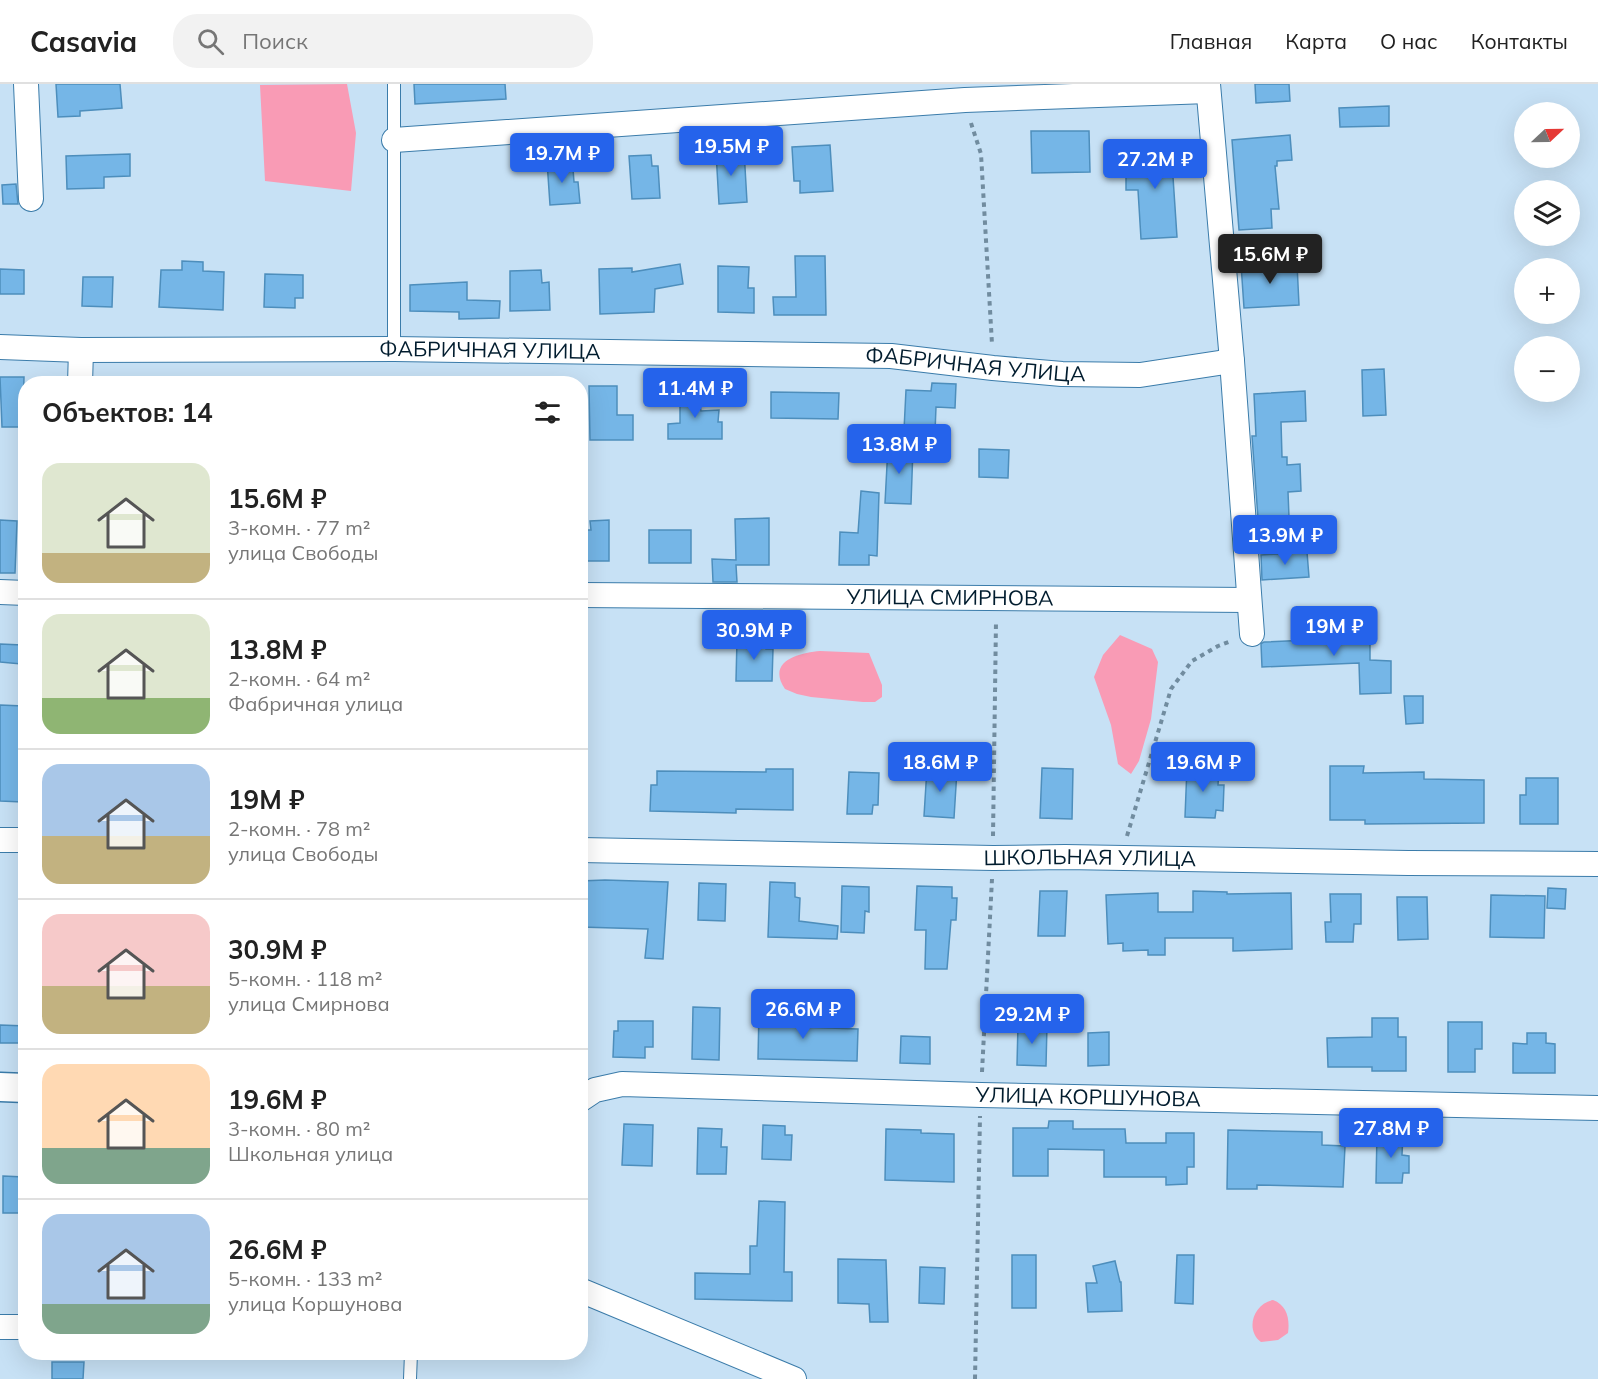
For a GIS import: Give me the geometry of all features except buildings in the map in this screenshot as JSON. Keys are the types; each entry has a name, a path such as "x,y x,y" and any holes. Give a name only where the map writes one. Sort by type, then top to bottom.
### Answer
{"street":[{"path":"26,84 31,199"},
{"path":"394,140 965,100 1208,88 1232,361 1252,634"},
{"name":"ФАБРИЧНАЯ УЛИЦА","path":"0,347 81,350 394,349 891,356 1062,374 1140,375 1232,361"},
{"path":"80,376 81,350"},
{"path":"0,592 18,593"},
{"name":"УЛИЦА СМИРНОВА","path":"588,596 1249,600"},
{"path":"0,840 18,840"},
{"name":"ШКОЛЬНАЯ УЛИЦА","path":"588,850 993,858 1598,864"},
{"name":"УЛИЦА КОРШУНОВА","path":"588,1095 595,1090 622,1084 981,1095 1598,1108"},
{"path":"0,1087 18,1088"},
{"path":"588,1293 794,1379"},
{"path":"0,1327 18,1327"}],"lane":[{"path":"394,84 394,349"},
{"path":"410,1379 411,1360"}],"path":[{"path":"965,100 981,154 993,368"},
{"path":"975,1379 981,1095 993,858 996,599"},
{"path":"1120,858 1171,689 1192,661 1218,646 1252,634"}],"shaded area":[{"path":"347,84 356,133 351,191 265,181 260,85"},
{"path":"1120,635 1152,649 1158,662 1151,719 1139,761 1131,774 1118,764 1111,725 1094,677 1103,655"},
{"path":"820,651 869,653 882,685 882,697 875,702 863,702 811,697 785,689 780,679 782,665 803,654"},
{"path":"1273,1300 1282,1305 1286,1313 1288,1333 1278,1340 1261,1342 1253,1331 1252,1324 1260,1307"}]}
